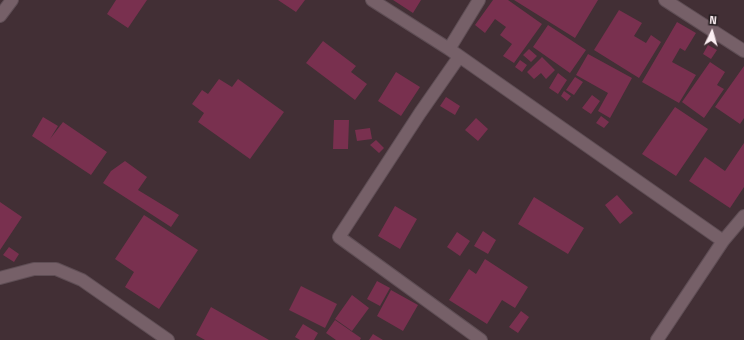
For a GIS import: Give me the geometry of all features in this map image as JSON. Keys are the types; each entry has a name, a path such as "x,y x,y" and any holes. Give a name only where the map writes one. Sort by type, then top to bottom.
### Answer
{"street":[{"path":"0,16 12,0"},
{"path":"372,0 449,49 724,241"},
{"path":"449,49 479,0"},
{"path":"665,0 744,52"},
{"path":"459,57 420,113 339,237 481,340"},
{"path":"657,340 724,241 744,216"},
{"path":"0,278 34,269 56,269 82,280 168,340"}],"building":[{"path":"116,0 147,0 128,28 107,14"},
{"path":"278,0 305,0 296,12"},
{"path":"393,0 421,0 413,13"},
{"path":"493,0 508,0 542,24 514,63 503,56 512,44 500,35 506,27 495,19 485,33 475,25"},
{"path":"514,0 598,0 575,38"},
{"path":"619,10 642,23 634,36 646,43 651,35 661,42 639,78 594,50"},
{"path":"677,22 696,33 685,51 680,48 672,62 696,75 679,103 642,82"},
{"path":"548,25 586,50 570,73 533,47"},
{"path":"323,41 356,66 351,72 367,84 355,100 306,63"},
{"path":"708,45 717,50 711,59 703,54"},
{"path":"529,49 537,56 531,62 523,55"},
{"path":"588,54 632,78 610,118 598,111 608,93 576,75"},
{"path":"542,57 555,70 546,79 541,73 534,79 527,72"},
{"path":"520,60 527,65 522,72 515,67"},
{"path":"710,62 725,72 717,85 724,89 704,118 682,102"},
{"path":"744,66 744,118 740,124 715,107"},
{"path":"396,72 420,87 401,116 378,101"},
{"path":"558,73 567,80 558,94 549,88"},
{"path":"575,77 583,82 574,95 566,90"},
{"path":"219,79 232,87 238,79 284,112 250,159 198,122 204,113 192,104 202,90 208,94"},
{"path":"564,91 571,96 567,101 561,96"},
{"path":"592,95 600,101 591,114 582,108"},
{"path":"446,97 460,106 455,115 440,106"},
{"path":"675,107 708,129 676,176 642,154"},
{"path":"601,116 609,122 604,128 596,123"},
{"path":"43,117 58,126 50,139 63,122 107,152 91,175 32,136"},
{"path":"476,118 488,129 478,141 465,130"},
{"path":"334,120 349,120 348,149 333,149"},
{"path":"370,128 372,139 357,141 355,130"},
{"path":"376,140 384,148 379,153 370,145"},
{"path":"744,143 744,187 730,208 689,181 705,157 725,171"},
{"path":"125,161 147,177 138,190 179,215 171,227 103,183 111,171"},
{"path":"617,195 633,213 620,224 605,205"},
{"path":"534,197 584,228 568,254 518,224"},
{"path":"0,202 22,217 0,250"},
{"path":"395,206 417,219 400,249 378,236"},
{"path":"144,215 198,250 159,309 125,287 134,272 115,259"},
{"path":"483,231 496,240 488,254 474,246"},
{"path":"457,232 470,241 460,256 447,247"},
{"path":"9,247 19,254 14,262 3,255"},
{"path":"485,259 528,287 515,308 502,300 487,324 449,300 469,269 476,274"},
{"path":"377,281 390,288 380,306 367,299"},
{"path":"301,286 337,304 325,328 289,310"},
{"path":"391,290 418,305 403,331 377,316"},
{"path":"352,295 369,308 352,331 335,319"},
{"path":"211,307 269,340 205,340 196,335"},
{"path":"521,311 529,317 518,333 509,327"},
{"path":"335,320 361,338 360,340 336,340 326,333"},
{"path":"303,324 318,333 314,340 300,340 295,337"},
{"path":"373,334 383,340 369,340"}]}
